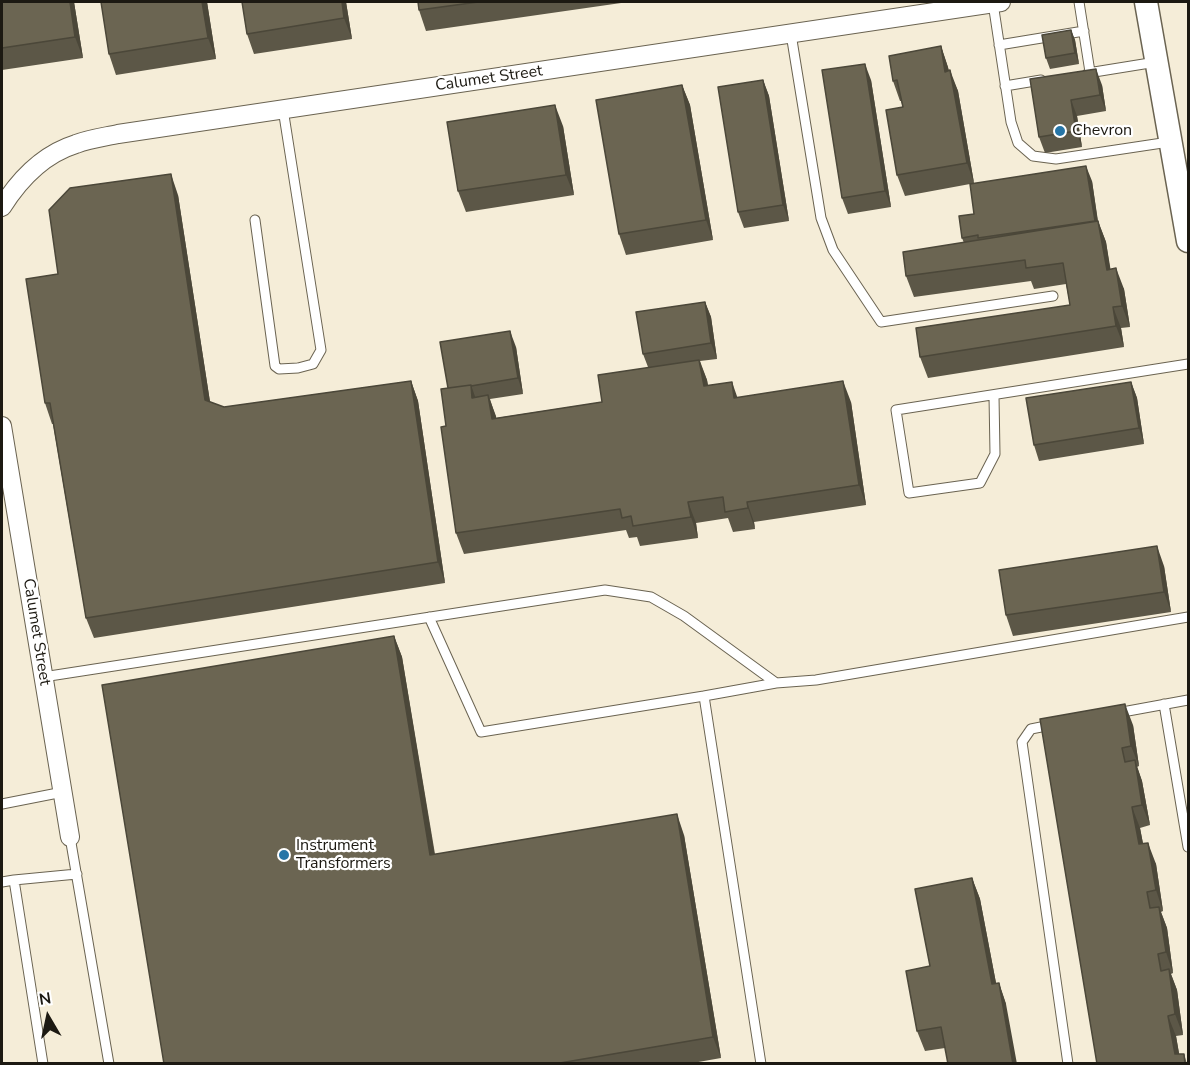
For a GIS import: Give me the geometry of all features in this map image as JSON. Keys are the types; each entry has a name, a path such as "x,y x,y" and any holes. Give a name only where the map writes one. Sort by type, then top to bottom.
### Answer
{"street":[{"name":"Calumet Street","path":"2,207 11,191 40,163 74,144 118,134 997,2"},
{"path":"1146,2 1188,241"},
{"name":"Calumet Street","path":"2,426 70,837"}],"lane":[{"path":"997,2 999,45 1011,122 1018,143 1033,156 1056,159 1171,141"},
{"path":"1079,2 1090,72"},
{"path":"999,45 1084,31"},
{"path":"791,34 821,218 833,250 881,322 1053,296"},
{"path":"1080,74 1156,62"},
{"path":"1005,86 1048,79"},
{"path":"255,220 275,366 279,369 298,368 313,364 321,350 283,109"},
{"path":"994,396 995,454 980,483 909,493 896,410 1188,364"},
{"path":"43,677 605,590 651,597 684,616 776,683"},
{"path":"429,617 481,732 776,683 816,680 1188,617"},
{"path":"704,696 761,1064"},
{"path":"1109,714 1188,700"},
{"path":"1164,704 1188,847"},
{"path":"1065,723 1031,729 1022,742 1068,1064"},
{"path":"2,804 63,792"},
{"path":"70,837 109,1064"},
{"path":"2,882 77,874"},
{"path":"14,880 43,1064"}],"building":[{"path":"2,2 70,2 75,37 2,48"},
{"path":"101,2 202,2 208,38 109,54"},
{"path":"242,2 342,2 344,18 247,34"},
{"path":"418,2 478,2 419,10"},
{"path":"1071,30 1075,53 1046,58 1042,35"},
{"path":"941,46 945,72 950,70 967,163 897,175 886,110 903,107 897,80 893,81 889,56"},
{"path":"865,64 885,191 842,198 822,70"},
{"path":"1096,69 1100,95 1071,100 1076,131 1039,137 1030,79"},
{"path":"763,80 783,205 738,212 718,87"},
{"path":"682,85 706,220 619,234 596,100"},
{"path":"555,105 566,175 458,191 447,122"},
{"path":"1086,166 1095,221 978,238 978,235 962,238 959,216 974,214 970,184"},
{"path":"171,174 205,400 224,407 411,381 438,562 86,618 50,403 45,403 26,279 58,274 49,210 70,188"},
{"path":"1098,221 1107,270 1116,268 1122,306 1113,307 1116,326 920,357 916,328 1070,305 1063,263 1026,268 1025,260 906,276 903,252"},
{"path":"705,302 711,343 643,354 636,312"},
{"path":"510,331 518,378 448,388 440,342"},
{"path":"699,360 704,386 732,382 734,398 843,381 859,485 747,502 748,508 725,512 723,497 688,502 691,517 633,526 631,516 622,518 620,509 456,533 441,427 446,426 441,389 471,385 472,398 488,395 492,419 602,402 598,375"},
{"path":"1131,382 1139,428 1034,445 1026,398"},
{"path":"1157,546 1164,592 1006,615 999,570"},
{"name":"Instrument Transformers","path":"394,636 430,855 677,814 713,1037 554,1064 164,1064 102,685"},
{"path":"1125,704 1131,746 1122,748 1125,762 1135,760 1142,805 1132,807 1139,844 1148,843 1156,890 1147,892 1150,908 1159,907 1166,952 1158,954 1161,971 1169,969 1175,1014 1168,1016 1175,1054 1184,1054 1185,1064 1097,1064 1040,719"},
{"path":"972,878 992,984 999,983 1013,1064 948,1064 941,1027 917,1031 906,971 930,966 915,889"}],"place":[{"name":"Chevron","path":"1060,131"},
{"name":"Instrument Transformers","path":"284,855"}]}
